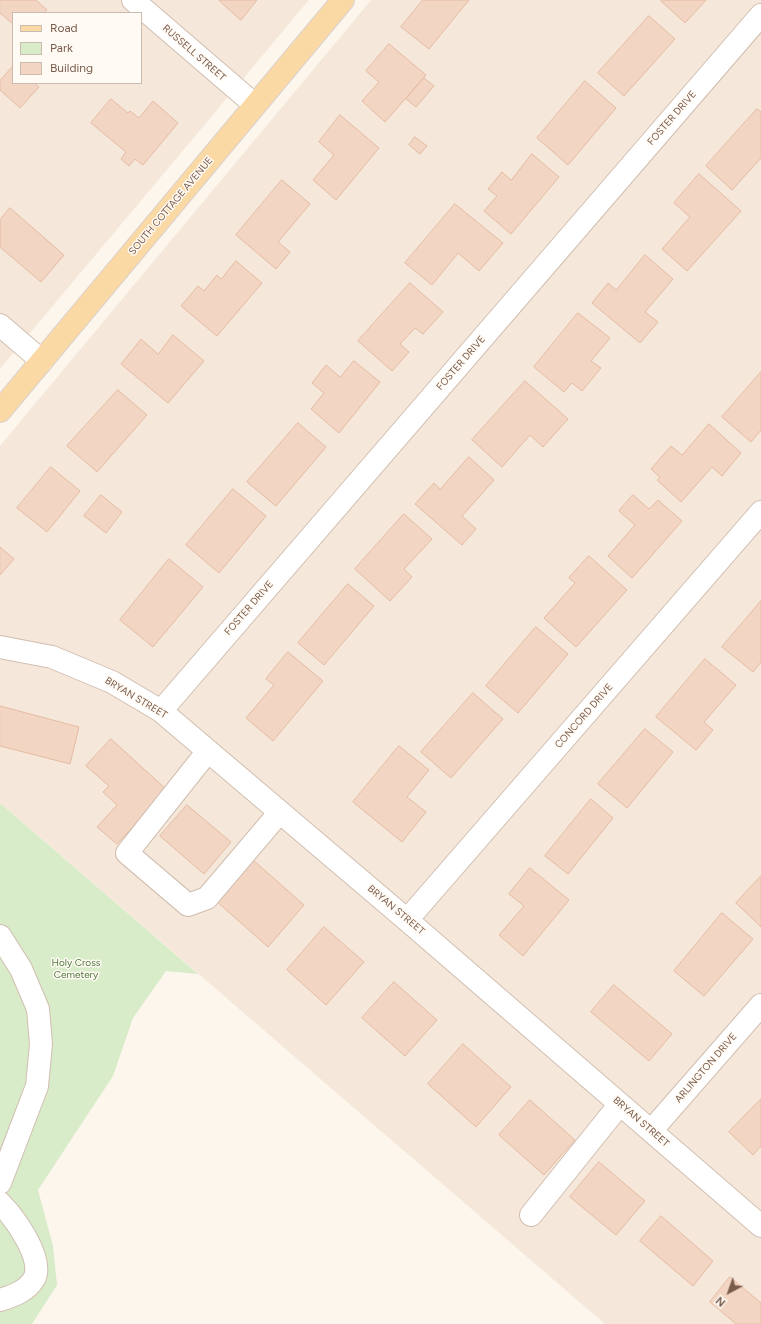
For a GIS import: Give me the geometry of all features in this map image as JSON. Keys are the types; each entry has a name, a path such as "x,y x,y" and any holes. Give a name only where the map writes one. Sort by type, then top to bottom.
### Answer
{"main road":[{"name":"SOUTH COTTAGE AVENUE","path":"0,411 343,0"}],"street":[{"name":"RUSSELL STREET","path":"133,0 255,106"},
{"name":"FOSTER DRIVE","path":"161,711 761,15"},
{"path":"0,325 42,361"},
{"name":"CONCORD DRIVE","path":"407,920 761,512"},
{"name":"BRYAN STREET","path":"0,646 52,657 112,682 161,711 407,920 761,1226"},
{"path":"208,751 127,853 188,905 207,898 280,812"},
{"path":"0,936 21,969 38,1009 41,1044 37,1086 0,1183"},
{"name":"ARLINGTON DRIVE","path":"652,1131 761,1005"},
{"path":"531,1215 620,1104"},
{"path":"0,1203 11,1214 27,1240 36,1264 34,1279 23,1291 0,1300"}],"shaded area":[{"path":"0,0 309,0 0,369"},
{"path":"371,0 761,0 761,1324 605,1324 0,803 0,446"}],"green space":[{"name":"Holy Cross Cemetery","path":"0,803 198,974 166,971 133,1018 113,1076 38,1190 53,1246 57,1285 32,1324 0,1324"}],"building":[{"path":"0,0 36,0 47,10 45,12 12,12 12,23 0,13"},
{"path":"219,0 257,0 241,20"},
{"path":"423,0 469,0 429,49 401,27"},
{"path":"706,0 685,23 661,1"},
{"path":"649,16 675,39 624,96 598,73"},
{"path":"389,44 426,75 385,122 362,101 379,82 366,71"},
{"path":"12,67 12,84 35,84 39,87 20,108 0,90 0,81"},
{"path":"424,78 434,86 416,107 406,99"},
{"path":"585,81 616,108 568,165 537,138"},
{"path":"111,99 128,113 130,111 139,118 153,101 178,123 143,165 135,159 129,166 121,159 126,152 91,123"},
{"path":"757,109 761,112 761,158 732,190 706,166"},
{"path":"340,115 379,148 336,200 313,180 334,155 319,142"},
{"path":"415,137 427,146 420,154 409,145"},
{"path":"532,154 559,177 511,234 484,211 497,196 488,189 502,172 511,180"},
{"path":"699,174 741,211 687,271 662,249 690,217 674,203"},
{"path":"282,180 310,204 278,242 290,252 276,269 236,235"},
{"path":"455,204 503,243 479,271 458,253 432,285 405,263"},
{"path":"10,208 64,255 41,282 0,247 0,220"},
{"path":"645,255 673,279 645,312 658,322 640,343 592,303 608,283 616,290"},
{"path":"236,261 262,283 217,336 181,306 198,286 204,291 217,275 221,279"},
{"path":"410,283 443,312 423,334 415,328 400,344 409,352 392,371 358,341"},
{"path":"578,313 610,338 591,361 601,368 582,391 572,383 564,392 534,367"},
{"path":"173,335 204,361 168,403 121,364 141,339 158,354"},
{"path":"354,361 380,382 339,433 311,409 324,393 312,383 326,365 340,377"},
{"path":"761,372 761,430 751,442 722,417"},
{"path":"525,381 568,419 543,447 530,435 502,467 472,440"},
{"path":"118,390 147,415 97,472 67,446"},
{"path":"298,423 326,447 276,506 247,482"},
{"path":"709,424 741,453 722,476 712,467 681,502 657,480 660,477 651,469 671,446 682,455"},
{"path":"469,457 494,480 462,516 476,529 462,545 415,504 434,483 440,489"},
{"path":"51,467 80,491 47,532 17,508"},
{"path":"233,489 266,516 219,573 186,545"},
{"path":"101,495 122,512 106,533 84,516"},
{"path":"633,495 649,509 658,500 682,521 632,578 608,556 635,525 619,511"},
{"path":"404,514 432,539 404,569 412,577 390,601 355,569"},
{"path":"0,547 14,559 0,575"},
{"path":"589,556 627,590 576,647 544,618 575,583 569,578"},
{"path":"169,559 203,587 153,647 120,620"},
{"path":"348,584 374,606 324,665 298,643"},
{"path":"761,601 761,662 753,672 722,647"},
{"path":"536,627 568,654 518,713 486,686"},
{"path":"288,652 323,681 273,741 246,718 274,685 266,679"},
{"path":"705,659 736,685 704,722 713,730 696,750 656,717"},
{"path":"473,693 503,719 451,778 421,752"},
{"path":"0,706 79,727 70,764 0,746"},
{"path":"645,729 673,752 627,808 598,784"},
{"path":"111,739 167,790 117,844 97,827 117,805 103,792 109,786 86,766"},
{"path":"399,746 429,770 407,797 426,812 402,842 353,802"},
{"path":"591,799 613,818 568,874 545,856"},
{"path":"187,805 231,842 204,874 160,836"},
{"path":"252,859 304,905 268,947 215,900"},
{"path":"530,868 569,900 523,956 499,935 524,906 509,894"},
{"path":"761,876 761,927 736,903"},
{"path":"722,913 753,939 704,996 674,971"},
{"path":"324,927 364,962 326,1005 287,970"},
{"path":"394,982 437,1020 405,1056 362,1018"},
{"path":"614,985 672,1034 649,1061 591,1012"},
{"path":"463,1044 511,1087 476,1127 428,1084"},
{"path":"761,1099 761,1146 753,1155 729,1132"},
{"path":"530,1100 575,1140 544,1175 499,1135"},
{"path":"599,1162 645,1201 616,1235 570,1197"},
{"path":"661,1216 713,1261 693,1286 640,1241"},
{"path":"730,1277 761,1303 761,1324 736,1324 710,1302"}]}
